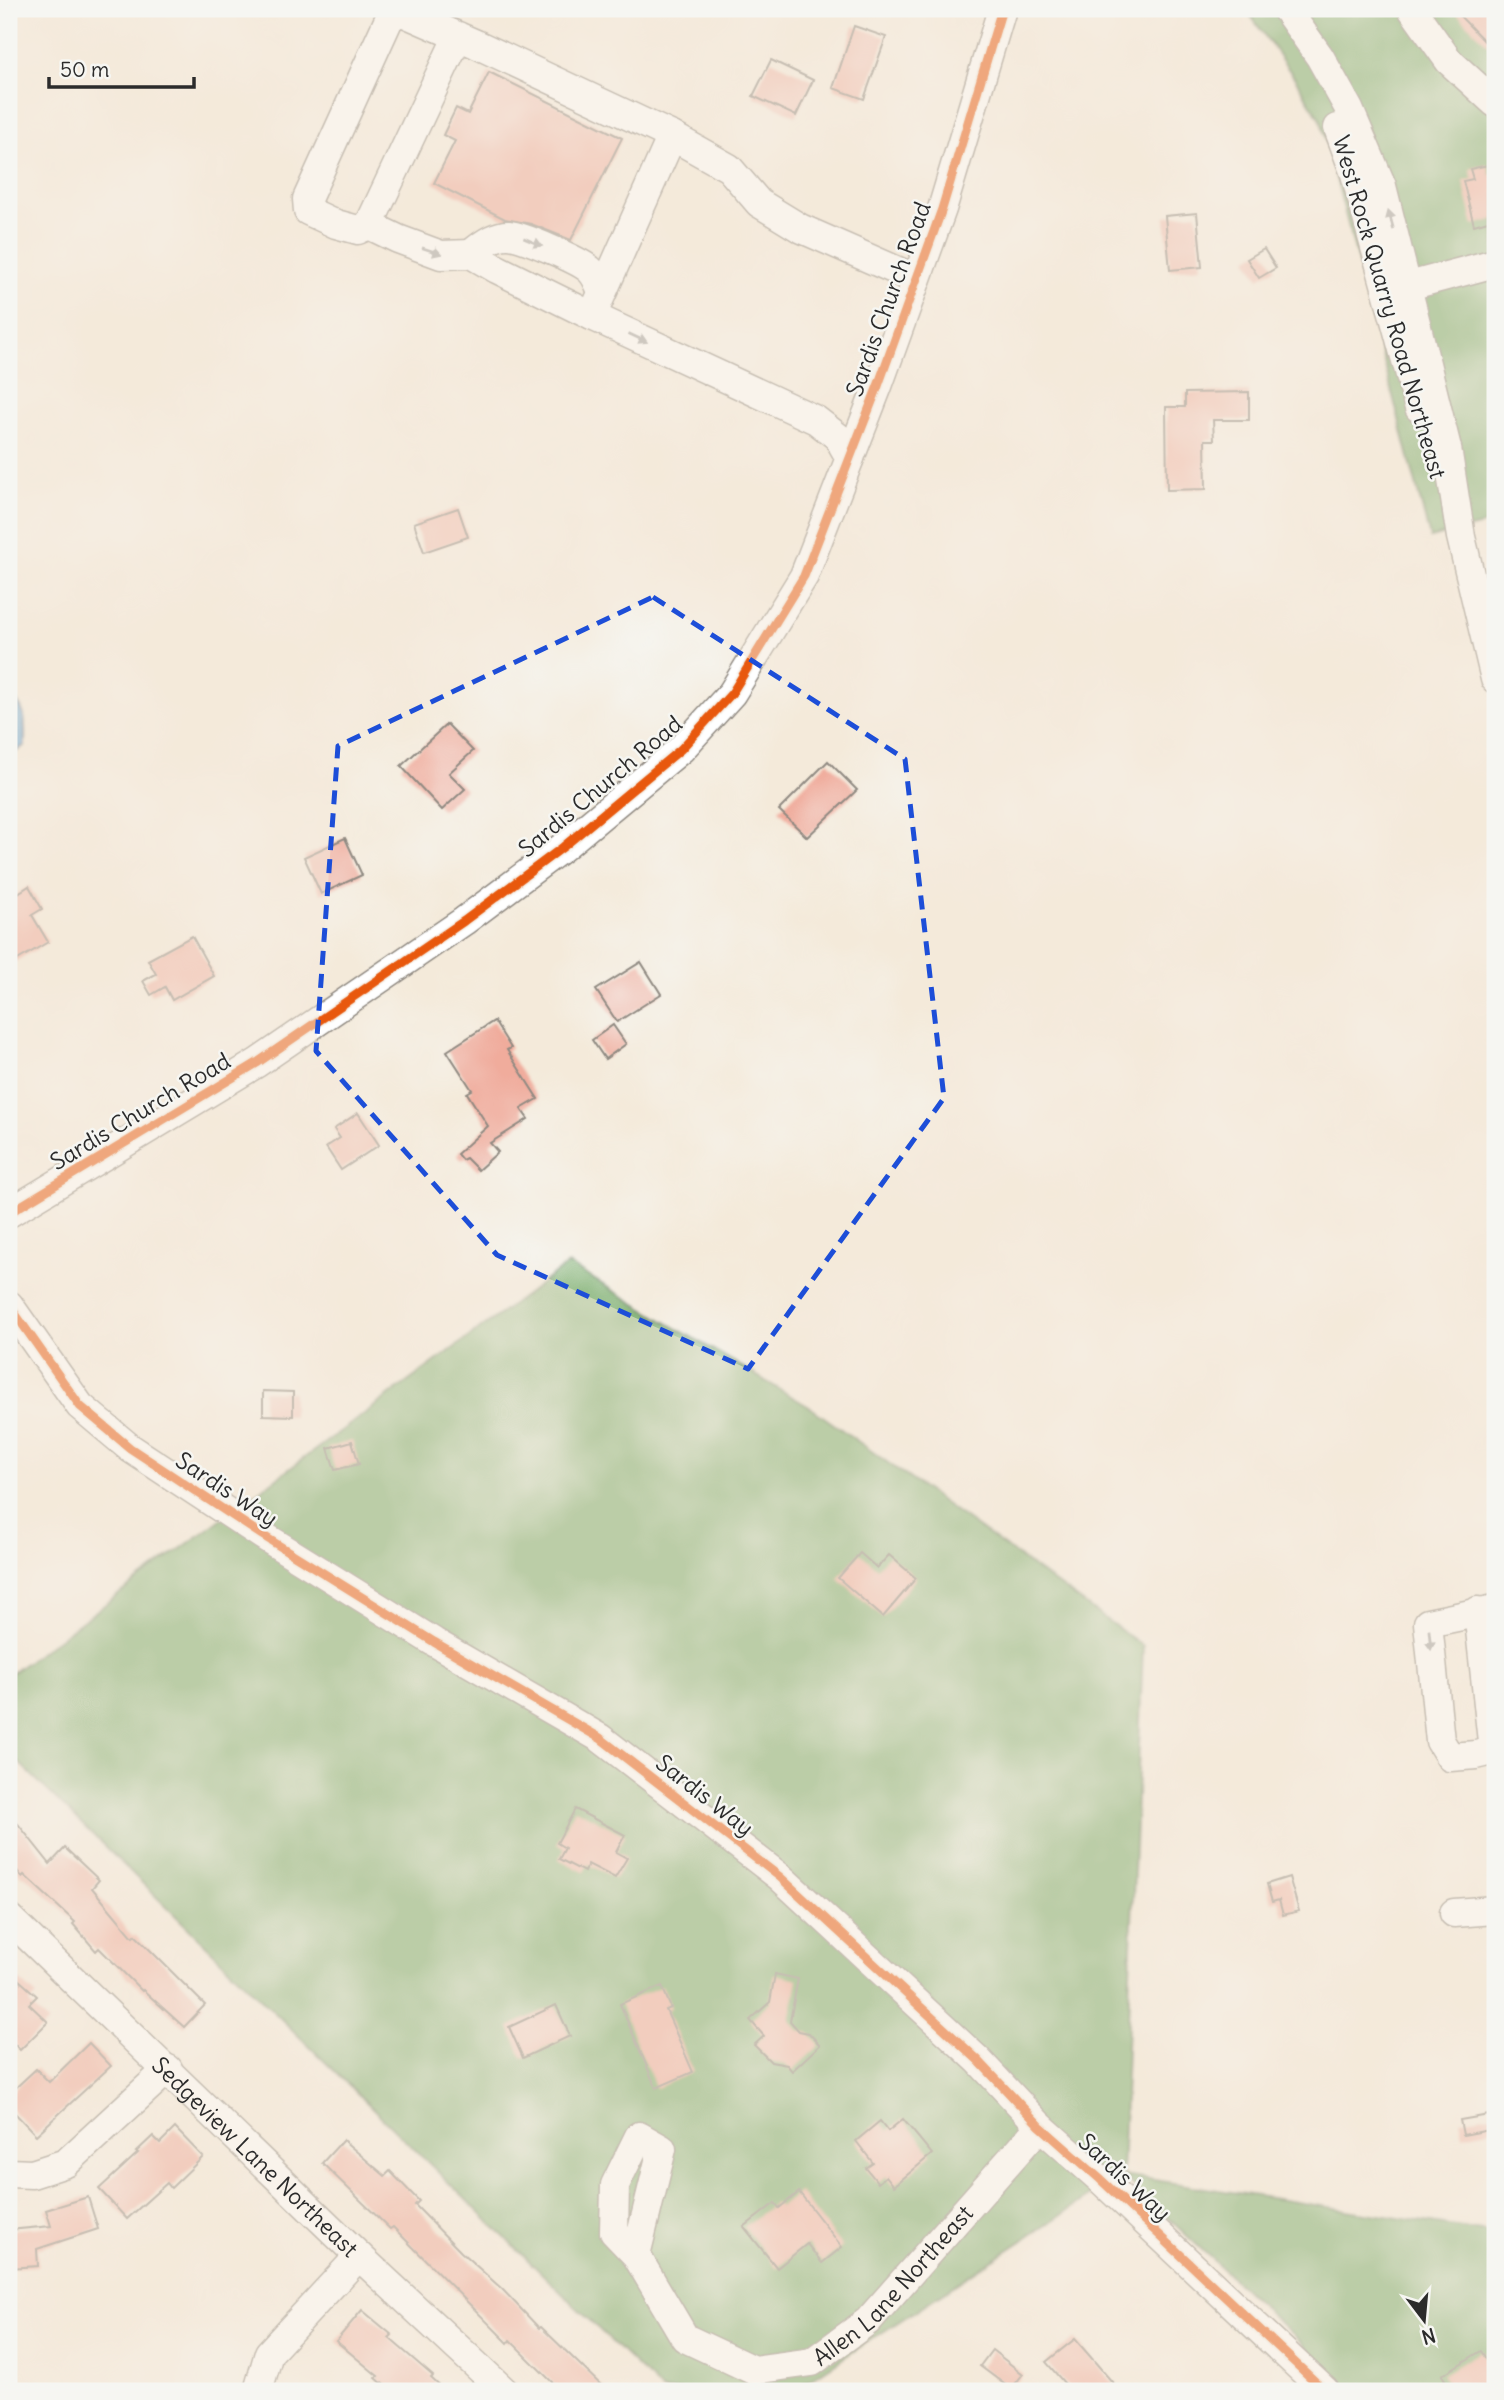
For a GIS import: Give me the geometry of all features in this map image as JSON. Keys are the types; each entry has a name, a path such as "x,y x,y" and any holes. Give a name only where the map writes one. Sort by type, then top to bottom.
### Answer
{"street":[{"name":"Sardis Church Road","path":"9,1213 257,1063 464,921 563,847 681,749 732,693 804,576 942,209 1002,9"},
{"name":"West Rock Quarry Road Northeast","path":"1268,9 1318,89 1345,143 1397,288 1447,448 1461,537 1495,679"},
{"name":"West Rock Quarry Road Northeast","path":"1286,9 1335,83 1370,155 1382,186 1397,288"},
{"path":"1412,9 1449,61 1495,103"},
{"path":"458,36 369,225 358,230 336,224 308,211 307,199 389,19 400,11 458,36 672,136 729,168 759,203 800,228 916,279"},
{"path":"597,304 672,136"},
{"path":"369,225 441,255 471,254 497,269 597,304 816,420 838,437 850,458"},
{"path":"471,254 485,242 507,234 526,239 588,268 597,279 597,304"},
{"path":"1397,288 1495,263"},
{"name":"Sardis Way","path":"9,1306 80,1406 130,1447 262,1535 434,1642 600,1738 780,1877 978,2060 1040,2126 1325,2391"},
{"path":"1486,1610 1493,1751 1450,1757 1440,1741 1428,1622 1486,1610"},
{"path":"1454,1913 1495,1910"},
{"name":"Sedgeview Lane Northeast","path":"9,1918 359,2256 504,2391"},
{"path":"9,2173 32,2174 66,2163 167,2069"},
{"name":"Allen Lane Northeast","path":"636,2256 685,2339 753,2370 812,2362 868,2321 1040,2126"},
{"path":"258,2391 269,2353 359,2256"}],"highlighted area":[{"path":"653,597 905,759 944,1098 748,1369 497,1255 316,1051 338,746"}],"green space":[{"path":"1246,9 1495,9 1495,522 1430,538 1321,121"},
{"path":"568,1264 813,1409 1143,1646 1122,2175 793,2391 662,2391 9,1753 9,1675"},
{"path":"1122,2175 1495,2233 1495,2391 1353,2391"}],"water":[{"path":"9,694 20,705 24,717 25,745 9,757"}],"building":[{"path":"1453,9 1495,9 1495,52"},
{"path":"854,26 886,37 864,99 833,88"},
{"path":"771,60 813,80 796,116 753,96"},
{"path":"489,72 622,138 571,240 531,224 505,219 434,183 455,141 443,135 456,108 468,114"},
{"path":"1488,165 1490,175 1495,173 1495,219 1474,225 1463,181 1473,179 1470,169"},
{"path":"1197,213 1202,267 1170,270 1165,216"},
{"path":"1264,249 1276,268 1259,278 1247,259"},
{"path":"1249,392 1249,420 1213,420 1214,440 1205,440 1206,489 1167,490 1166,407 1185,407 1185,393"},
{"path":"458,508 468,537 424,552 414,523"},
{"path":"447,724 473,751 449,773 465,789 442,810 401,766"},
{"path":"828,761 857,790 807,837 779,810"},
{"path":"345,838 362,875 321,894 304,857"},
{"path":"29,886 42,909 32,915 48,942 9,965 9,899"},
{"path":"192,936 214,976 172,1000 165,987 151,995 143,981 156,974 148,960"},
{"path":"641,962 661,994 617,1022 596,990"},
{"path":"494,1021 511,1048 507,1050 538,1099 521,1109 528,1119 490,1143 498,1152 478,1170 466,1158 462,1160 457,1154 488,1126 467,1093 472,1090 447,1051"},
{"path":"613,1025 626,1044 605,1059 592,1040"},
{"path":"358,1113 379,1145 341,1170 326,1147 340,1138 334,1129"},
{"path":"263,1391 293,1392 293,1416 263,1415"},
{"path":"352,1441 359,1464 335,1470 328,1448"},
{"path":"860,1553 877,1568 889,1555 916,1578 883,1617 838,1578"},
{"path":"575,1809 625,1835 616,1852 627,1858 615,1878 588,1864 584,1872 559,1859 565,1848 557,1843"},
{"path":"9,1816 50,1864 65,1848 99,1880 92,1888 133,1937 135,1935 205,2005 184,2027 142,1991 99,1948 96,1951 73,1924 75,1922 24,1875 22,1877 9,1861"},
{"path":"1289,1877 1299,1911 1283,1915 1279,1900 1272,1902 1267,1884"},
{"path":"9,1971 37,1996 29,2004 48,2022 20,2050 9,2039"},
{"path":"775,1974 798,1979 790,2021 799,2031 809,2033 820,2045 792,2071 787,2065 771,2062 754,2045 764,2036 750,2020 770,2002"},
{"path":"662,1986 671,2008 666,2010 693,2072 656,2088 620,2004"},
{"path":"556,2005 570,2036 523,2058 509,2027"},
{"path":"89,2043 111,2066 36,2135 9,2107 9,2094 36,2069 49,2082"},
{"path":"1495,2114 1495,2129 1463,2135 1460,2120"},
{"path":"903,2119 932,2154 894,2186 886,2176 878,2183 866,2168 873,2163 856,2141 880,2121 888,2131"},
{"path":"175,2128 203,2157 171,2188 167,2183 127,2219 99,2189 153,2136 160,2143"},
{"path":"343,2140 385,2176 390,2171 419,2201 415,2205 461,2252 607,2391 561,2391 510,2340 508,2343 393,2227 390,2229 322,2163"},
{"path":"799,2192 842,2247 822,2263 807,2244 777,2268 744,2227 775,2203 779,2208"},
{"path":"88,2197 98,2229 37,2249 38,2266 9,2268 9,2230 51,2226 46,2210"},
{"path":"362,2310 392,2335 389,2338 433,2376 431,2378 445,2391 391,2391 376,2378 378,2376 336,2341"},
{"path":"1075,2339 1120,2391 1071,2391 1046,2362"},
{"path":"992,2350 1023,2374 1011,2389 980,2366"},
{"path":"1481,2351 1495,2373 1495,2391 1452,2391 1442,2375"}],"cycle path":[{"path":"9,1213 257,1063 464,921 563,847 681,749 732,693 804,576 878,386 942,209 1002,9"},
{"path":"9,1305 80,1406 130,1448 262,1535 434,1642 600,1738 780,1877 978,2060 1040,2126 1325,2391"}]}
